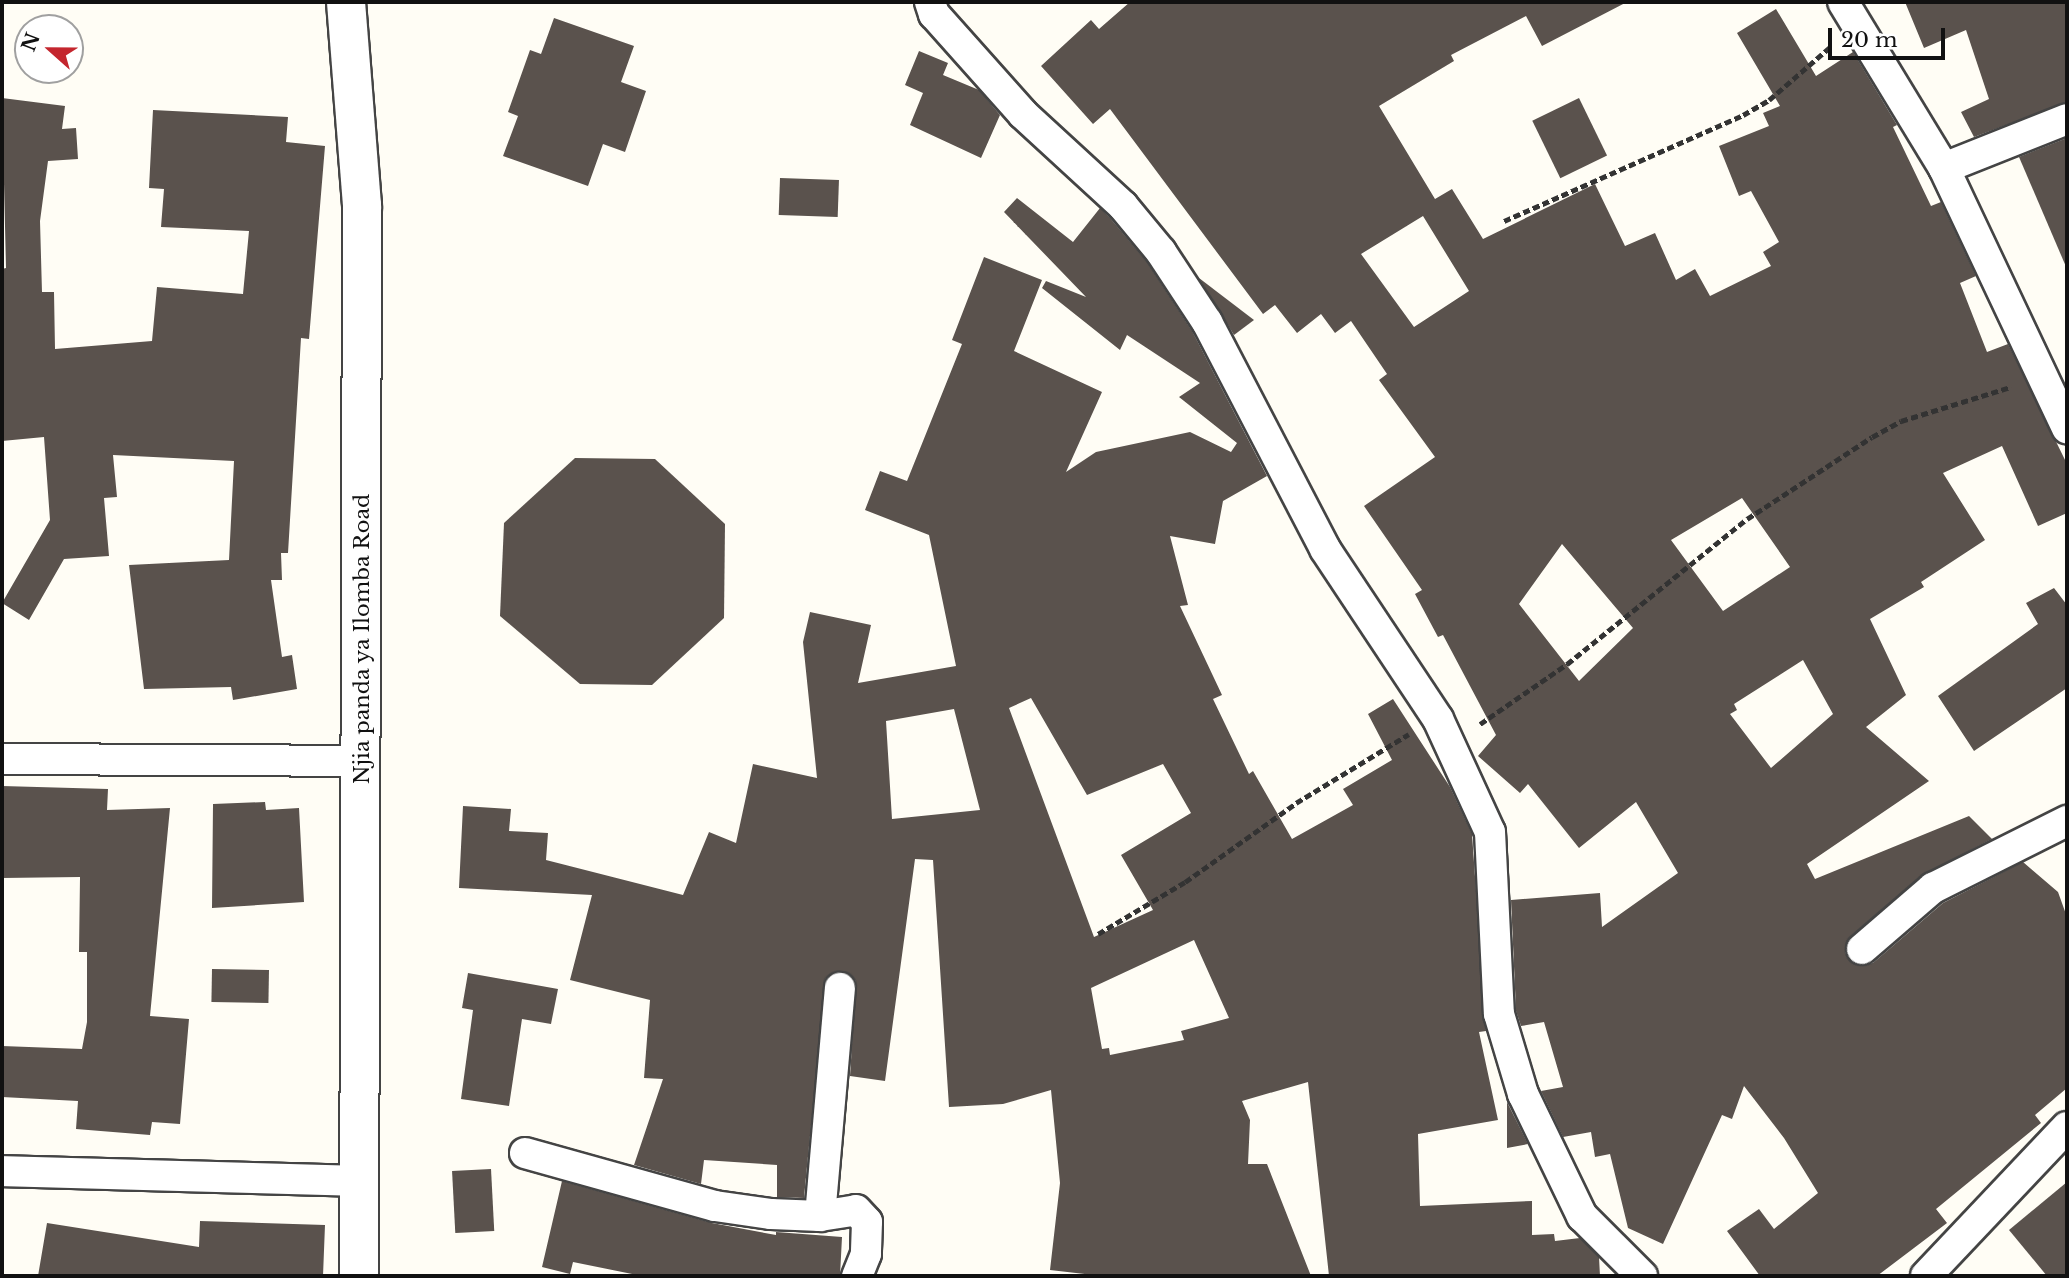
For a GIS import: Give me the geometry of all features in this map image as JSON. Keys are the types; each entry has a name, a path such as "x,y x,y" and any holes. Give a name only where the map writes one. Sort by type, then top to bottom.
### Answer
{"street":[{"name":"Njia panda ya Ilomba Road","path":"346,2 362,205 363,761 356,1181 359,1276"},
{"path":"930,2 934,14 1023,114 1123,205 1161,252 1207,322 1325,549 1444,732 1490,832 1499,1014 1523,1094 1582,1216 1642,1276"},
{"path":"1850,13 1944,168 2067,428"},
{"path":"1944,168 2067,119"},
{"path":"2,759 363,761"},
{"path":"1862,948 1933,888 2067,821"},
{"path":"820,1216 839,988"},
{"path":"1926,1276 2067,1127"},
{"path":"525,1153 691,1200 771,1214 820,1216 856,1210 865,1217 866,1254 857,1276"},
{"path":"2,1171 356,1181"}],"path":[{"path":"1504,221 1743,115 1769,100 1850,13"},
{"path":"1098,934 1185,882 1374,752 1444,732 1576,657 1747,519 1872,438 1901,421 1982,399 2043,374"}],"building":[{"path":"1130,2 1627,2 1542,46 1526,16 1451,55 1454,61 1379,106 1435,199 1452,189 1483,239 1595,184 1625,246 1655,233 1676,280 1695,269 1710,296 1771,266 1763,252 1779,242 1751,191 1739,196 1719,146 1769,126 1763,113 1780,106 1737,33 1776,9 1816,76 1853,52 1897,125 1893,127 1931,206 1941,202 1976,276 1960,283 1987,352 2008,344 2067,464 2067,513 2038,526 2002,446 1943,473 1985,540 1921,582 1924,587 1870,619 1906,695 1866,727 1929,781 1807,864 1815,879 1969,816 1992,839 1922,875 1851,936 1845,953 1856,965 1873,963 1943,903 2023,862 2058,892 2067,917 2067,1088 2035,1115 2041,1123 1936,1209 1947,1223 1877,1276 1760,1276 1727,1231 1759,1209 1774,1229 1818,1193 1784,1138 1744,1086 1732,1119 1722,1115 1663,1244 1628,1228 1610,1154 1595,1157 1591,1132 1563,1137 1541,1091 1563,1087 1544,1022 1521,1026 1516,1011 1511,900 1600,893 1602,927 1678,873 1636,802 1579,848 1528,784 1520,793 1478,756 1496,735 1443,635 1438,637 1415,594 1422,590 1364,506 1435,457 1379,380 1387,374 1351,321 1335,333 1321,314 1297,333 1275,305 1263,314 1110,109 1093,124 1041,66 1091,20 1099,29","holes":["1423,216 1469,291 1414,327 1361,254","1742,498 1790,567 1723,611 1671,540","1562,544 1633,628 1579,681 1519,604","1803,660 1833,714 1771,768 1730,714 1737,710 1734,704"]},
{"path":"1905,2 2067,2 2067,102 1974,137 1961,112 1989,99 1966,30 1924,48"},
{"path":"554,18 634,46 621,82 646,91 625,152 603,144 588,186 503,156 518,116 508,112 530,50 541,54"},
{"path":"919,51 948,63 943,75 979,90 1000,115 981,158 910,125 923,93 905,85"},
{"path":"2,98 65,106 62,129 76,128 78,159 48,161 40,221 42,292 54,292 55,349 152,341 157,287 243,294 249,231 161,227 164,189 149,188 153,110 288,117 286,142 325,146 309,339 301,338 288,553 281,553 282,580 271,580 282,657 292,655 297,689 233,700 231,687 144,689 129,565 229,560 234,461 113,455 117,497 104,498 109,556 64,559 29,620 2,603 50,520 44,437 2,441 2,269 6,268"},
{"path":"1579,98 1607,156 1560,178 1532,121"},
{"path":"2067,138 2067,269 2019,157"},
{"path":"780,178 839,180 838,217 779,215"},
{"path":"1017,198 1073,242 1100,208 1110,218 1147,262 1192,331 1267,476 1223,501 1215,544 1170,536 1188,605 1180,606 1222,695 1213,699 1249,774 1253,771 1292,839 1353,805 1343,789 1392,760 1368,714 1393,699 1450,787 1472,834 1486,1031 1479,1032 1498,1120 1418,1134 1420,1206 1532,1201 1532,1235 1554,1234 1555,1241 1580,1238 1599,1257 1600,1276 1329,1276 1308,1082 1242,1101 1250,1120 1248,1164 1267,1164 1311,1276 1102,1276 1050,1270 1060,1183 1051,1090 1003,1104 949,1107 933,860 915,859 885,1081 850,1076 856,981 842,971 825,979 804,1198 777,1197 777,1165 704,1160 701,1184 634,1165 663,1079 644,1078 650,1000 570,980 592,895 459,888 463,806 511,809 509,831 548,833 546,860 683,895 709,832 736,843 753,764 817,778 803,642 810,612 871,625 858,683 956,666 929,535 865,510 880,471 907,481 962,344 952,340 984,257 1042,280 1014,351 1102,392 1066,472 1096,452 1190,432 1231,452 1237,443 1179,397 1200,383 1127,335 1120,350 1042,288 1046,281 1086,297 1004,212","holes":["1031,698 1087,795 1163,764 1191,813 1121,855 1153,910 1094,937 1009,708","954,709 980,810 892,819 886,721","1194,940 1229,1018 1181,1031 1184,1040 1110,1055 1109,1048 1102,1049 1091,988"]},
{"path":"1199,278 1254,320 1234,335"},
{"path":"575,458 655,459 725,524 724,618 652,685 580,684 500,616 504,523"},
{"path":"2054,588 2067,605 2067,688 1974,751 1938,696 2038,624 2026,603"},
{"path":"2,786 108,789 107,810 170,808 150,1016 189,1019 180,1124 152,1122 150,1135 76,1129 78,1101 2,1097 2,1046 82,1049 87,1022 87,952 79,952 80,877 2,878"},
{"path":"265,802 266,810 299,808 304,902 212,908 213,804"},
{"path":"212,969 269,970 268,1003 211,1002"},
{"path":"468,973 558,989 551,1024 522,1019 509,1106 461,1099 473,1010 462,1008"},
{"path":"1507,1102 1528,1144 1507,1148"},
{"path":"491,1169 494,1231 455,1233 452,1171"},
{"path":"562,1181 712,1223 776,1235 776,1232 842,1237 840,1276 642,1276 573,1262 570,1274 542,1267"},
{"path":"2067,1182 2067,1276 2047,1276 2009,1230"},
{"path":"200,1221 325,1225 323,1276 38,1276 47,1223 199,1247"}]}
